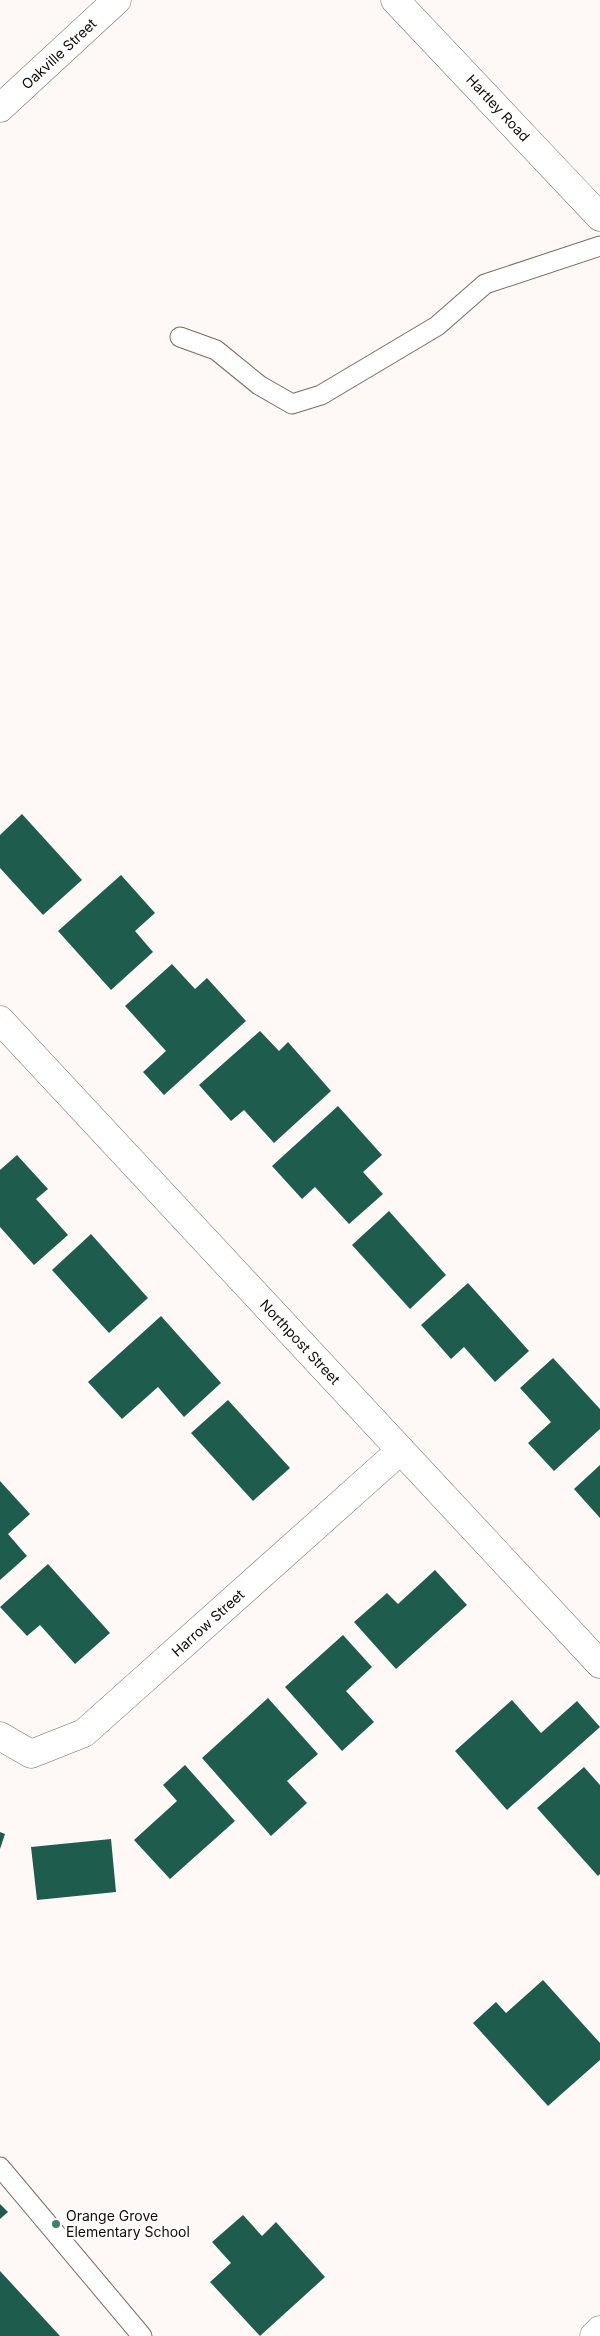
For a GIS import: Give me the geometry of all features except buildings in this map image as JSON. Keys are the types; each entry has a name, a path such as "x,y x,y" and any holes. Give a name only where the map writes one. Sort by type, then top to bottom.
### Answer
{"street":[{"name":"Oakville Street","path":"0,108 117,0"},
{"name":"Hartley Road","path":"395,0 600,216"},
{"name":"Northpost Street","path":"0,1020 600,1664"},
{"name":"Harrow Street","path":"0,1736 31,1754 84,1733 401,1450"},
{"path":"594,2336 600,2330"}],"lane":[{"path":"180,336 216,350 259,385 292,404 321,395 437,326 485,284 600,246"},
{"path":"0,2167 142,2336"}],"place":[{"name":"Orange Grove Elementary School","path":"56,2224"}]}
